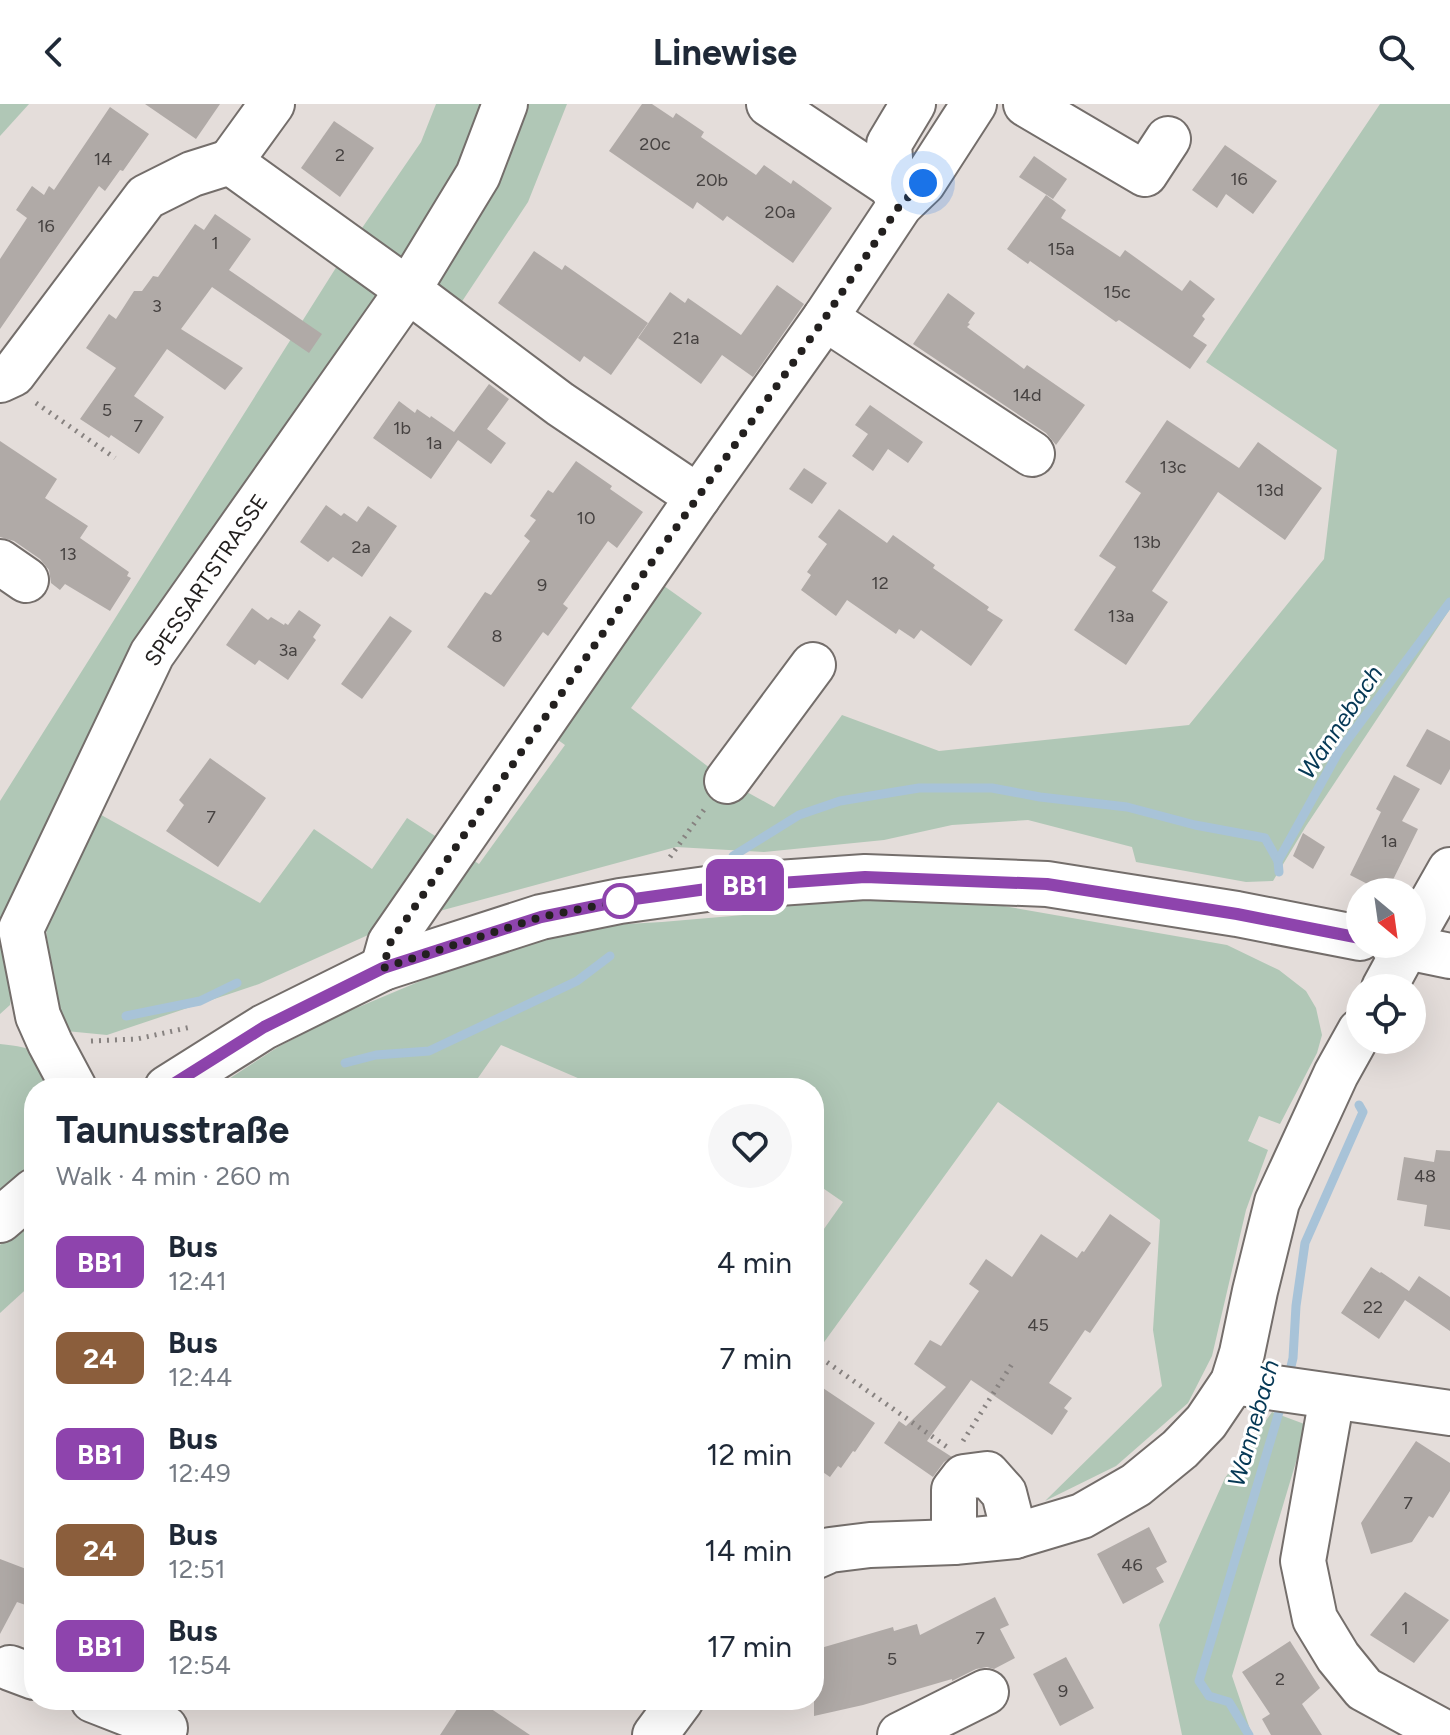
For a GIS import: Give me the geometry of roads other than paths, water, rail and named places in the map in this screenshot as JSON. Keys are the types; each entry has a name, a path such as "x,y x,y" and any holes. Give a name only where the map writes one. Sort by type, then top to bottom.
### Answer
{"street":[{"path":"1,380 13,374 146,197 192,174 230,162 272,104"},
{"name":"SPESSARTSTRASSE","path":"69,1078 38,1016 21,929 152,654 408,290 478,175 505,104"},
{"path":"769,104 896,196"},
{"path":"896,196 889,144 913,104"},
{"path":"383,968 390,943 825,318 896,196 923,183 974,104"},
{"path":"1026,104 1145,174 1168,139"},
{"path":"230,162 560,404 698,497"},
{"path":"825,318 1032,454"},
{"path":"727,781 813,665"},
{"path":"1426,909 1450,870"},
{"path":"183,1078 264,1027 383,968 541,917 620,901 744,885 865,877 1047,884 1237,914 1346,935"},
{"path":"1426,949 1450,956"},
{"path":"1248,1384 1242,1353 1277,1202 1347,1054"},
{"path":"0,1220 24,1200"},
{"path":"1248,1384 1450,1413"},
{"path":"824,1553 870,1545 1015,1536 1082,1516 1136,1485 1180,1449 1248,1384"},
{"path":"1319,1395 1303,1561 1315,1619 1338,1657 1364,1689 1449,1735"},
{"path":"954,1542 954,1490 964,1477 987,1474 1004,1493 1015,1536"},
{"path":"900,1735 986,1692"},
{"path":"130,1710 170,1721"},
{"path":"655,1735 674,1710"}],"waterway":[{"name":"Wannebach","path":"1279,872 1278,861 1339,751 1450,602"},
{"path":"733,856 799,815 840,801 919,788 992,788 1127,807 1195,825 1265,838 1278,861"},
{"path":"345,1063 376,1055 429,1051 577,981 610,956"},
{"path":"126,1016 200,1001 237,983"},
{"name":"Wannebach","path":"1288,1379 1305,1243 1363,1112 1359,1105"},
{"name":"Wannebach","path":"1249,1735 1229,1702 1209,1696 1199,1681 1282,1402"}]}
